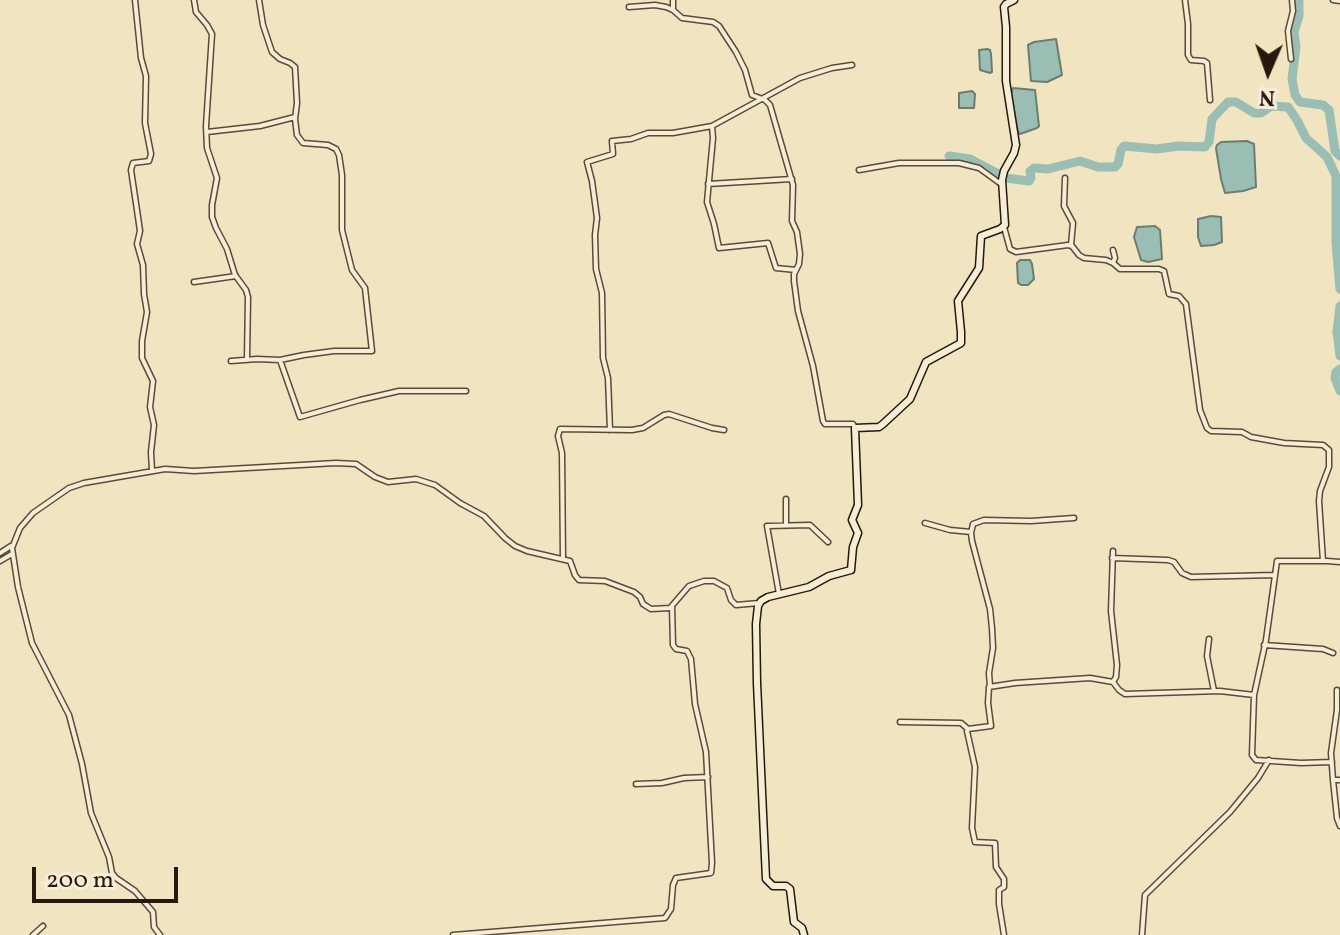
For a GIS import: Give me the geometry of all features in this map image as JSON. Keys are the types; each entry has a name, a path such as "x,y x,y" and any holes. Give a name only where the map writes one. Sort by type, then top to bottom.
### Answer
{"street":[{"path":"135,0 139,45 146,76 145,123 151,154 149,161 133,163 131,170 147,312 142,358 153,381 150,403 154,425 152,471"},
{"path":"194,0 196,12 212,34 206,132 207,148 217,178 212,210 214,224 248,297 247,359"},
{"path":"231,361 280,360 334,351 372,351 365,288 352,270 342,230 339,155 336,149 328,145 303,143 297,135 295,67 272,52 259,0"},
{"path":"673,0 673,10"},
{"path":"1014,0 1003,3 1006,81 1016,145 1002,182 1004,227 1010,249 1016,252 1071,245"},
{"path":"1185,0 1188,55 1192,61 1207,63 1210,100"},
{"path":"1291,59 1288,31 1292,0"},
{"path":"1333,0 1340,1"},
{"path":"160,935 154,927 153,912 135,891 112,873 109,857 91,813 69,715 30,638 12,554 20,528 28,518 69,488 165,469 241,470 356,464 388,482 416,479 435,485 484,516 515,546 570,561 579,580 605,581 634,592 651,609 667,609 689,586 698,582 719,583 727,588 732,604 739,605 759,603 851,570 858,533 852,520 858,505 855,428 853,424 825,424 823,421 796,297 794,281 800,254 792,221 792,179 770,105 752,95 736,52 713,22 682,18 673,10 655,5 629,7"},
{"path":"610,430 608,378 603,358 602,293 596,269 597,218 587,162 613,154 612,141 648,133 673,133 712,126 800,78 852,65"},
{"path":"206,132 260,126 295,117"},
{"path":"712,126 707,202 719,248 768,243 776,268 796,270"},
{"path":"859,170 899,163 959,163 979,168 1002,182"},
{"path":"1065,178 1064,206 1073,223 1071,245 1079,255 1106,260 1120,269 1164,271 1169,294 1184,300 1200,410 1207,428 1211,431 1242,432 1251,437 1284,443 1323,445 1329,450 1329,467 1319,501 1323,561"},
{"path":"708,184 792,179"},
{"path":"855,428 879,427 883,424 910,399 926,362 961,343 958,304 979,268 981,236 1004,227"},
{"path":"1113,250 1113,263"},
{"path":"194,282 236,276"},
{"path":"280,360 300,417 399,391 466,391"},
{"path":"563,559 562,461 558,432 562,428 636,430 669,414 724,430"},
{"path":"786,499 786,526"},
{"path":"900,722 961,723 968,729 991,726 988,688 993,648 991,619 971,532 974,523 984,520 1074,518"},
{"path":"925,523 971,532"},
{"path":"779,594 767,526 810,525 828,542"},
{"path":"0,553 13,544"},
{"path":"1113,551 1111,611 1117,665 1113,682"},
{"path":"0,561 12,554"},
{"path":"1112,558 1168,560 1191,577 1275,575"},
{"path":"1332,762 1256,760 1252,755 1254,695 1277,561 1340,562"},
{"path":"759,603 756,624 757,683 766,879 773,886 790,889 794,922 802,928 804,935"},
{"path":"453,935 665,918 671,909 676,878 712,871 706,752 695,704 691,659 687,651 676,649 673,645 672,606"},
{"path":"1209,639 1207,656 1214,691"},
{"path":"1264,645 1323,649 1333,653"},
{"path":"990,687 1090,678 1113,682 1125,694 1214,691 1254,695"},
{"path":"1337,690 1332,762 1340,826"},
{"path":"968,729 975,767 973,838 975,842 995,843 996,867 1004,879 1004,887 999,890 1004,935"},
{"path":"1142,935 1145,895 1230,812 1269,760"},
{"path":"636,784 708,777"},
{"path":"1333,780 1340,780"},
{"path":"33,935 43,926"}],"water":[{"path":"1056,39 1062,75 1047,82 1031,81 1028,45"},
{"path":"987,49 991,54 990,73 980,70 979,50"},
{"path":"1013,88 1035,90 1037,128 1018,132 1011,94"},
{"path":"972,91 975,94 974,108 959,108 959,93"},
{"path":"1247,141 1254,144 1256,187 1225,193 1216,148 1221,142"},
{"path":"1221,217 1222,242 1201,246 1198,219"},
{"path":"1155,226 1160,230 1162,259 1141,260 1134,237 1137,227"},
{"path":"1030,260 1032,264 1034,279 1028,285 1018,283 1017,263"}],"waterway":[{"path":"1299,0 1292,79 1295,95 1300,102 1323,105 1329,110 1335,151 1340,156"},
{"path":"949,156 970,159 1006,178 1029,181 1030,171 1034,168 1048,169 1080,161 1098,167 1115,167 1124,146 1157,149 1205,147 1209,142 1212,119 1228,102 1236,102 1254,113 1261,113 1271,106 1288,107 1306,138 1327,157 1336,176 1340,289"},
{"path":"1340,306 1337,332 1340,356"},
{"path":"1340,369 1335,378 1340,391"}]}
